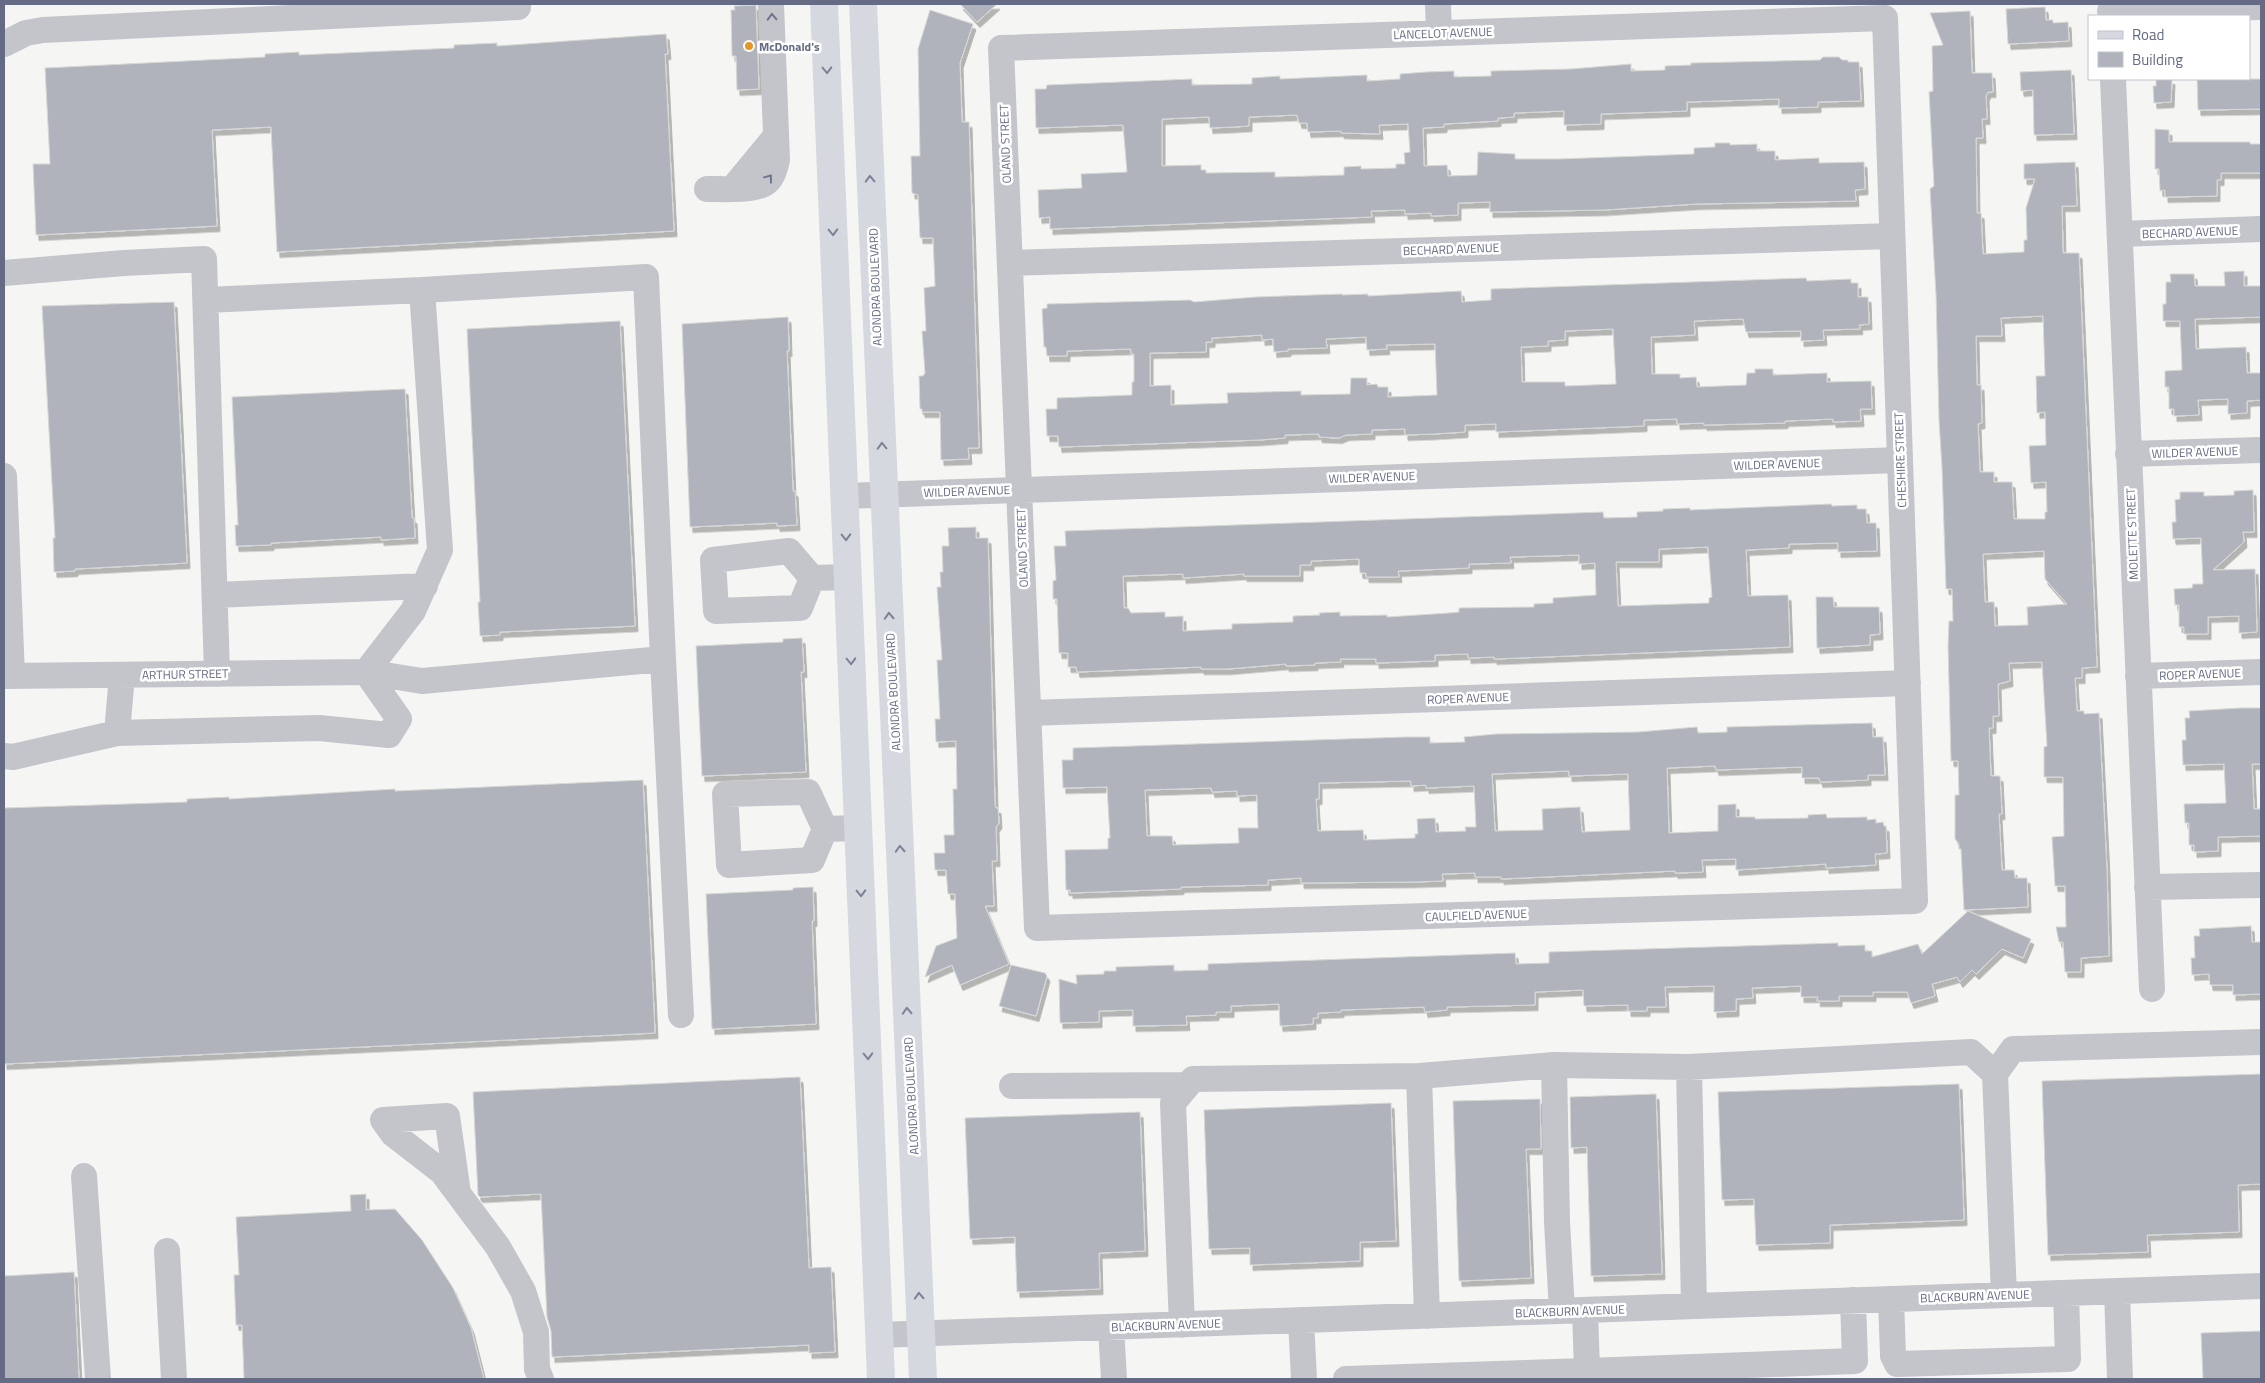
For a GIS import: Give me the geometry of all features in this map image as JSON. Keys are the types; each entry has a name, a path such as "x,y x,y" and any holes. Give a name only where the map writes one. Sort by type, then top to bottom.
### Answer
{"main road":[{"path":"824,4 881,1379"},
{"name":"ALONDRA BOULEVARD","path":"863,4 923,1379"}],"street":[{"path":"4,44 26,33 43,30 518,7 518,4"},
{"path":"707,189 752,188 764,184 773,174 777,160 771,4"},
{"path":"1438,4 1439,33"},
{"path":"2110,10 2261,7"},
{"name":"LANCELOT AVENUE","path":"1001,48 1884,18"},
{"name":"CHESHIRE STREET","path":"1884,18 1915,901"},
{"name":"OLAND STREET","path":"1001,48 1037,928"},
{"name":"MOLETTE STREET","path":"2113,80 2152,989"},
{"name":"BECHARD AVENUE","path":"2120,234 2261,229"},
{"name":"BECHARD AVENUE","path":"1010,263 1892,236"},
{"path":"4,273 124,263 204,259 217,674"},
{"path":"206,300 646,277 680,1015"},
{"path":"4,756 14,757 118,733 318,728 389,735 399,719 366,672 413,611 440,550 422,290"},
{"name":"WILDER AVENUE","path":"2128,454 2261,450"},
{"name":"WILDER AVENUE","path":"845,496 1900,460"},
{"path":"4,476 8,676"},
{"path":"812,578 848,578"},
{"path":"215,595 425,586"},
{"name":"ARTHUR STREET","path":"8,676 366,672 422,681 663,659"},
{"name":"ROPER AVENUE","path":"2138,676 2261,672"},
{"path":"118,733 122,675"},
{"name":"ROPER AVENUE","path":"1029,713 1908,683"},
{"path":"825,829 858,828"},
{"path":"2147,887 2261,885"},
{"name":"CAULFIELD AVENUE","path":"1037,928 1915,901"},
{"path":"2004,1295 1995,1074 2013,1049 2261,1042"},
{"path":"1182,1325 1173,1103 1193,1079 1419,1076 1554,1065 1689,1066 1971,1052 1995,1074"},
{"path":"1554,1065 1557,1222 1587,1371"},
{"path":"1689,1066 1694,1306"},
{"path":"1419,1076 1427,1316"},
{"path":"1012,1086 1188,1085"},
{"path":"84,1176 98,1379"},
{"path":"458,1193 498,1246 523,1291 536,1332 533,1376"},
{"path":"167,1251 174,1379"},
{"name":"BLACKBURN AVENUE","path":"879,1336 2261,1286"},
{"path":"2117,1291 2120,1379"},
{"path":"1891,1299 1893,1356 1897,1364 2068,1369 2066,1293"},
{"path":"1346,1379 1587,1371 1641,1374 1840,1370 1855,1361 1853,1300"},
{"path":"1301,1320 1304,1379"},
{"path":"1111,1327 1114,1379"}],"building":[{"path":"960,4 997,4 977,22"},
{"name":"McDonald's","path":"756,5 759,89 737,90 736,56 732,56 731,10 735,10 734,6"},
{"path":"2045,7 2046,20 2053,20 2053,23 2068,22 2069,41 2008,44 2006,9"},
{"path":"930,10 973,24 960,63 962,122 969,122 979,448 968,448 969,459 941,460 940,412 922,412 922,409 920,409 919,376 923,376 925,373 922,331 926,331 924,288 935,286 933,238 920,238 918,195 912,193 911,156 920,156 918,49"},
{"path":"1970,11 1972,73 1992,73 1993,92 1988,92 1986,96 1987,119 1982,119 1983,138 1976,138 1977,213 1981,213 1983,254 2024,252 2024,240 2027,240 2026,208 2035,179 2024,179 2024,164 2075,162 2077,206 2062,206 2063,253 2079,253 2097,667 2082,668 2082,678 2075,678 2077,711 2084,711 2084,714 2099,713 2107,870 2109,956 2081,958 2081,972 2065,972 2063,942 2059,942 2056,927 2066,927 2065,886 2055,886 2052,837 2064,836 2063,777 2044,777 2044,747 2047,746 2042,662 2009,663 2010,681 1998,684 1999,716 1993,716 1993,728 1989,728 1991,776 2000,776 2002,814 1999,814 2002,870 2014,870 2015,878 2027,878 2028,907 1964,910 1961,849 1959,849 1959,844 1955,839 1955,795 1959,795 1958,761 1951,761 1948,646 1949,621 1953,621 1952,589 1946,589 1936,295 1930,189 1934,186 1929,92 1933,91 1932,46 1943,45 1930,13","holes":["2043,316 2045,376 2036,376 2037,413 2045,412 2046,445 2029,446 2031,483 2046,482 2047,512 2045,512 2045,519 2014,519 2012,482 1994,482 1994,472 1980,472 1978,424 1982,423 1981,385 1977,385 1976,336 2002,336 2001,318","2044,551 2045,579 2067,604 2027,607 2028,625 1995,626 1994,602 1985,602 1983,554"]},
{"path":"666,34 668,54 665,54 674,231 277,252 271,127 212,130 217,226 36,235 33,164 50,164 45,68 265,57 265,54 299,52 299,55 454,48 454,45 497,43 497,46"},
{"path":"1823,57 1839,57 1842,60 1848,60 1848,62 1859,62 1861,101 1818,102 1818,107 1779,108 1779,99 1687,102 1687,111 1601,114 1601,124 1564,125 1564,111 1514,113 1514,117 1498,118 1498,121 1444,124 1444,127 1423,128 1424,166 1447,165 1448,176 1477,175 1478,152 1515,154 1515,159 1559,159 1694,154 1694,148 1715,147 1715,143 1730,143 1730,145 1757,144 1757,151 1775,151 1775,160 1819,158 1819,163 1864,162 1865,189 1855,190 1856,201 1696,204 1604,210 1490,212 1490,202 1458,203 1458,215 1431,216 1431,213 1405,214 1405,210 1371,211 1372,217 1050,229 1050,217 1039,218 1038,190 1082,188 1081,174 1127,172 1123,125 1036,128 1035,89 1046,89 1047,85 1192,79 1192,85 1252,84 1252,78 1280,76 1280,79 1367,75 1367,81 1400,79 1400,74 1426,72 1454,71 1454,77 1491,76 1491,71 1570,69 1631,64 1631,71 1665,70 1665,66 1691,65 1691,63 1820,60","holes":["1297,115 1299,123 1307,123 1308,132 1341,131 1341,133 1380,134 1379,125 1408,124 1410,152 1404,153 1405,164 1396,164 1396,168 1361,169 1361,166 1344,167 1344,175 1275,177 1275,172 1206,173 1206,170 1201,170 1201,165 1162,166 1162,119 1209,117 1210,128 1249,126 1249,117"]},
{"path":"2071,70 2074,134 2034,135 2033,90 2021,91 2020,72"},
{"path":"2261,79 2261,109 2198,110 2197,80"},
{"path":"2156,80 2172,80 2171,102 2154,103 2153,86 2156,86"},
{"path":"2155,129 2169,130 2169,142 2250,142 2250,144 2261,144 2261,173 2221,173 2221,180 2217,180 2217,196 2165,197 2165,190 2160,191 2159,169 2155,169"},
{"path":"2244,271 2244,286 2261,286 2261,317 2195,319 2196,349 2246,347 2247,373 2261,373 2261,400 2247,401 2247,413 2228,414 2228,399 2198,400 2199,415 2174,416 2174,409 2169,409 2169,387 2165,387 2165,371 2182,370 2180,321 2163,321 2163,304 2166,304 2166,282 2171,282 2170,274 2194,274 2195,286 2225,286 2224,272"},
{"path":"1806,278 1807,281 1851,279 1851,283 1858,283 1858,297 1868,297 1869,324 1859,325 1860,329 1823,330 1824,340 1801,341 1801,331 1746,332 1743,319 1694,321 1695,335 1651,337 1652,374 1680,374 1680,378 1696,377 1697,387 1746,385 1747,373 1755,373 1755,369 1773,369 1773,375 1827,373 1827,382 1871,381 1872,409 1860,409 1861,421 1833,422 1833,419 1785,421 1785,423 1704,425 1704,423 1677,424 1677,419 1644,420 1644,426 1496,432 1496,424 1465,425 1465,432 1433,434 1405,435 1405,429 1372,430 1372,434 1346,435 1339,438 1319,437 1319,434 1285,435 1285,438 1259,440 1059,447 1058,436 1047,436 1046,409 1057,409 1057,398 1132,395 1134,354 1131,354 1131,349 1067,351 1067,356 1047,356 1046,347 1044,347 1042,309 1047,308 1047,304 1190,300 1194,302 1255,297 1342,294 1368,294 1368,296 1461,291 1462,302 1491,300 1491,289","holes":["1613,329 1616,384 1565,386 1565,382 1522,382 1521,347 1548,346 1548,341 1565,340 1565,331","1262,335 1262,340 1273,339 1274,352 1288,351 1288,349 1327,348 1326,339 1366,337 1367,350 1387,349 1386,345 1435,344 1437,395 1388,397 1388,387 1378,387 1377,384 1367,385 1367,378 1351,378 1350,394 1301,395 1301,391 1227,393 1228,403 1171,405 1171,385 1150,386 1150,353 1206,352 1206,342 1212,342 1212,338"]},
{"path":"174,302 187,563 75,569 75,571 54,572 53,538 55,538 42,306"},
{"path":"788,317 789,351 787,351 793,491 795,491 797,525 777,526 777,523 690,527 682,324"},
{"path":"620,321 635,626 500,632 500,635 480,636 467,329"},
{"path":"405,389 412,518 414,518 415,538 381,540 381,537 236,546 235,525 238,525 232,397"},
{"path":"2253,490 2254,532 2243,532 2244,542 2213,570 2255,569 2257,632 2239,633 2239,616 2208,617 2208,634 2184,634 2184,627 2179,627 2179,605 2175,605 2174,589 2192,588 2193,584 2203,584 2201,538 2173,539 2172,522 2176,522 2175,500 2180,499 2180,492 2204,492 2204,496 2234,495 2234,491"},
{"path":"1831,504 1832,506 1857,505 1857,509 1866,509 1867,523 1876,523 1877,551 1838,552 1838,543 1789,544 1789,548 1746,550 1748,596 1788,595 1790,647 1494,659 1494,657 1468,658 1468,654 1435,655 1435,661 1376,663 1376,659 1340,659 1341,662 1315,663 1315,665 1286,666 1286,664 1228,669 1201,669 1201,667 1077,672 1076,667 1068,667 1068,653 1059,653 1057,599 1053,599 1053,581 1056,580 1054,546 1066,546 1065,531 1603,512 1604,518 1637,517 1637,512 1663,511 1663,509 1690,508 1690,510","holes":["1708,547 1712,597 1709,598 1709,603 1618,606 1616,562 1659,562 1659,549","1579,555 1579,564 1595,563 1596,595 1553,598 1553,603 1534,604 1534,607 1459,608 1459,612 1387,617 1387,615 1340,616 1340,612 1319,613 1320,615 1293,616 1293,622 1232,624 1232,629 1183,631 1183,616 1165,617 1165,612 1131,613 1128,608 1124,608 1123,576 1183,574 1183,578 1244,574 1244,576 1300,576 1300,565 1311,565 1311,561 1359,559 1360,573 1366,573 1366,577 1399,577 1398,571 1469,568 1469,564 1511,563 1510,557"]},
{"path":"976,527 976,538 988,538 995,805 998,808 999,823 996,827 997,861 992,861 994,906 985,906 1009,964 960,985 952,965 925,977 936,946 957,938 955,894 948,894 946,870 935,870 934,853 945,853 944,835 954,835 953,789 957,789 956,741 936,742 935,719 940,719 937,660 942,660 937,587 941,587 940,572 943,572 942,546 949,546 948,528"},
{"path":"1816,597 1833,597 1834,607 1879,607 1880,634 1870,635 1870,645 1817,648"},
{"path":"802,638 804,672 801,672 806,772 702,776 696,646 783,642 783,639"},
{"path":"2261,708 2261,764 2252,764 2254,809 2261,809 2261,836 2218,837 2218,851 2194,852 2194,845 2189,845 2189,823 2185,823 2184,804 2226,803 2224,764 2183,765 2182,740 2186,740 2185,718 2190,718 2189,711"},
{"path":"1872,723 1873,737 1883,737 1885,775 1868,775 1868,780 1820,782 1819,778 1802,778 1802,767 1716,770 1715,766 1667,768 1669,833 1718,831 1718,805 1736,804 1736,817 1755,817 1755,819 1808,818 1808,815 1826,814 1827,818 1867,817 1867,820 1876,819 1876,823 1883,822 1884,826 1886,826 1887,853 1875,854 1876,865 1826,868 1826,864 1736,870 1736,859 1702,860 1703,872 1675,873 1675,871 1501,879 1501,877 1475,877 1475,873 1442,874 1443,881 1301,883 1301,878 1268,880 1268,885 1181,887 1181,889 1070,893 1070,890 1066,890 1065,850 1108,849 1108,838 1110,838 1107,787 1063,788 1062,760 1073,760 1073,748 1405,737 1430,737 1430,743 1465,742 1464,737 1496,734 1638,732 1697,727 1698,733 1727,732 1727,727","holes":["1569,771 1569,776 1628,774 1630,830 1582,832 1580,807 1542,809 1543,830 1495,831 1492,774","1411,781 1411,786 1426,785 1426,788 1474,786 1476,827 1465,827 1466,831 1436,832 1435,818 1417,819 1418,834 1415,834 1415,838 1364,840 1363,830 1318,831 1316,799 1319,799 1319,783","1211,788 1212,792 1237,791 1237,796 1257,795 1258,828 1238,828 1239,843 1173,845 1172,836 1147,836 1145,790"]},
{"path":"643,780 655,1033 4,1064 4,808 187,802 187,799 229,797 229,799 395,789 395,791"},
{"path":"813,887 814,921 812,921 816,1024 712,1029 706,894 793,890 793,888"},
{"path":"1968,911 2031,939 2023,958 2002,949 1976,974 1972,970 1960,982 1957,977 1932,984 1935,996 1911,1003 1907,992 1873,992 1873,996 1839,996 1839,1001 1817,1001 1818,997 1801,997 1801,986 1752,988 1753,998 1736,999 1736,1011 1714,1012 1714,986 1665,987 1666,1007 1647,1007 1647,1011 1628,1011 1628,1005 1584,1006 1583,990 1535,992 1535,1005 1447,1007 1447,1010 1425,1012 1424,1007 1341,1010 1341,1012 1318,1013 1318,1018 1313,1018 1313,1024 1299,1025 1280,1026 1279,1004 1231,1006 1231,1012 1216,1012 1216,1015 1186,1016 1187,1025 1133,1026 1133,1010 1099,1011 1099,1022 1060,1023 1059,979 1077,984 1076,975 1104,974 1104,971 1116,971 1116,967 1174,965 1174,971 1208,970 1208,964 1515,953 1516,964 1549,963 1549,952 1838,943 1838,946 1865,945 1865,951 1872,951 1872,957 1918,944 1922,954"},
{"path":"2251,926 2252,942 2261,942 2261,994 2233,995 2233,985 2210,985 2209,974 2192,975 2191,958 2195,958 2194,936 2200,936 2199,929"},
{"path":"1011,965 1045,973 1047,976 1036,1016 999,1006"},
{"path":"2261,1074 2261,1184 2238,1185 2239,1232 2147,1235 2148,1252 2048,1255 2042,1081"},
{"path":"800,1077 809,1268 831,1267 835,1352 809,1353 809,1345 552,1357 551,1331 547,1317 541,1194 480,1197 478,1195 473,1092"},
{"path":"1959,1084 1964,1220 1830,1225 1830,1243 1756,1245 1754,1199 1722,1200 1718,1092"},
{"path":"1656,1094 1662,1274 1591,1276 1587,1147 1571,1148 1570,1097"},
{"path":"1540,1099 1541,1149 1526,1149 1531,1278 1459,1281 1453,1101"},
{"path":"1391,1103 1396,1241 1360,1242 1360,1261 1250,1265 1250,1248 1209,1249 1204,1110"},
{"path":"1140,1112 1145,1251 1099,1253 1100,1289 1017,1292 1015,1237 970,1239 965,1118"},
{"path":"366,1194 366,1210 395,1209 422,1240 453,1288 471,1328 484,1379 244,1379 242,1325 236,1325 234,1275 239,1275 236,1217 351,1211 350,1195"},
{"path":"74,1272 79,1379 4,1379 4,1276"},
{"path":"2261,1331 2261,1379 2203,1379 2201,1333"}],"place":[{"name":"McDonald's","path":"749,46"}]}
